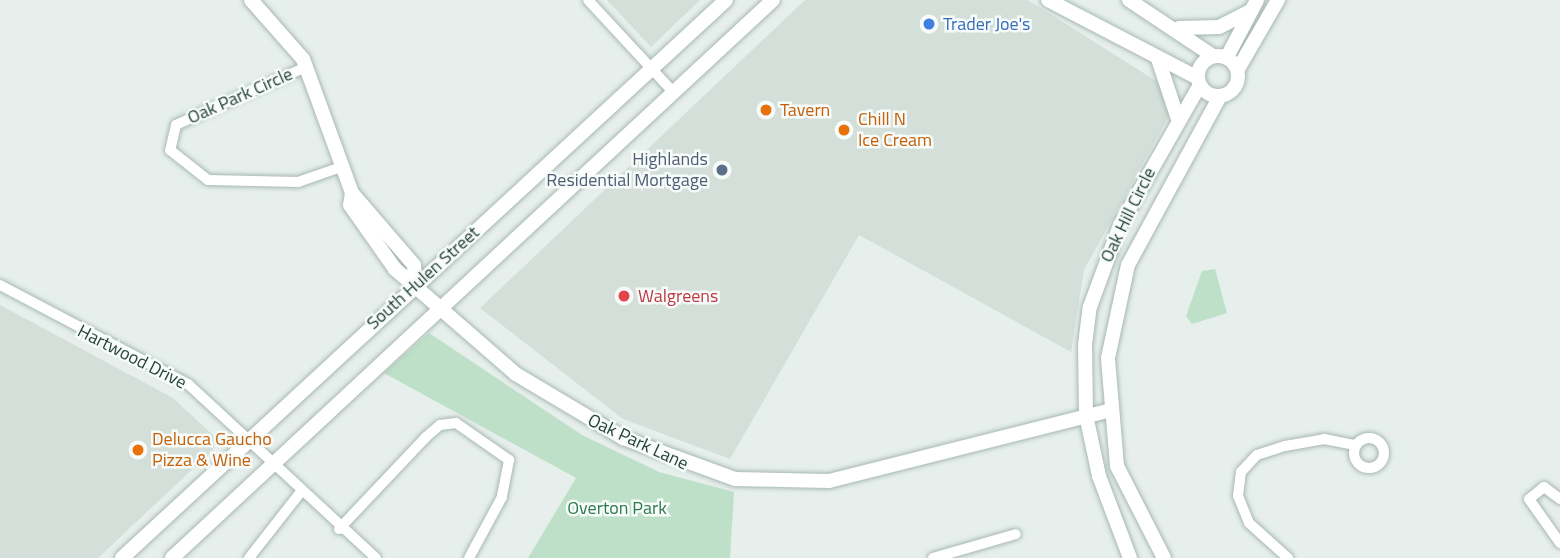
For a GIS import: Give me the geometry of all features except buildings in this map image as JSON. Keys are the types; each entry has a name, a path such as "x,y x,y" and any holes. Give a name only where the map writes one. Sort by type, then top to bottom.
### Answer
{"street":[{"name":"Oak Park Lane","path":"251,0 306,67 352,193 414,265 415,283 438,309 581,416 672,460 735,479 830,481 1107,411"},
{"path":"588,0 674,93"},
{"name":"South Hulen Street","path":"122,558 415,283 726,0"},
{"name":"South Hulen Street","path":"172,558 773,0"},
{"path":"1048,0 1199,81 1220,96"},
{"path":"1129,0 1238,69 1278,0"},
{"path":"1177,28 1219,27 1254,5"},
{"path":"1220,57 1254,5"},
{"name":"Oak Hill Circle","path":"1130,558 1103,488 1086,415 1084,345 1097,285 1120,225 1199,81 1220,57"},
{"path":"1158,60 1178,119"},
{"name":"Oak Park Circle","path":"306,67 176,125 170,150 199,176 221,181 298,182 341,167"},
{"name":"Oak Hill Circle","path":"1164,558 1117,466 1107,411 1112,326 1129,265 1220,96 1237,85 1238,69"},
{"name":"Hartwood Drive","path":"0,285 188,384 250,439 300,493 376,558"},
{"path":"339,529 426,437 440,425 456,423 509,460 502,497 469,558"},
{"path":"1288,558 1249,523 1238,496 1241,472 1257,455 1285,446 1325,439 1356,445"},
{"path":"1560,499 1544,487 1529,499 1560,543"},
{"path":"249,558 300,493"},
{"path":"933,558 971,552 1016,534"}],"shaded area":[{"path":"607,0 700,0 651,47"},
{"path":"805,0 1028,0 1180,96 1084,270 1071,352 859,235 730,459 623,419 480,308"},
{"path":"0,305 173,398 217,439 212,451 98,558 0,558"}],"green space":[{"path":"1215,269 1227,313 1192,324 1186,316 1202,271"},
{"name":"Overton Park","path":"429,333 582,435 659,472 734,492 730,558 528,558 576,478 384,373"}],"place":[{"name":"Trader Joe's","path":"929,24"},
{"name":"Tavern","path":"766,110"},
{"name":"Chill N Ice Cream","path":"844,130"},
{"name":"Highlands Residential Mortgage","path":"722,170"},
{"name":"Walgreens","path":"624,296"},
{"name":"Delucca Gaucho Pizza & Wine","path":"138,450"}]}
